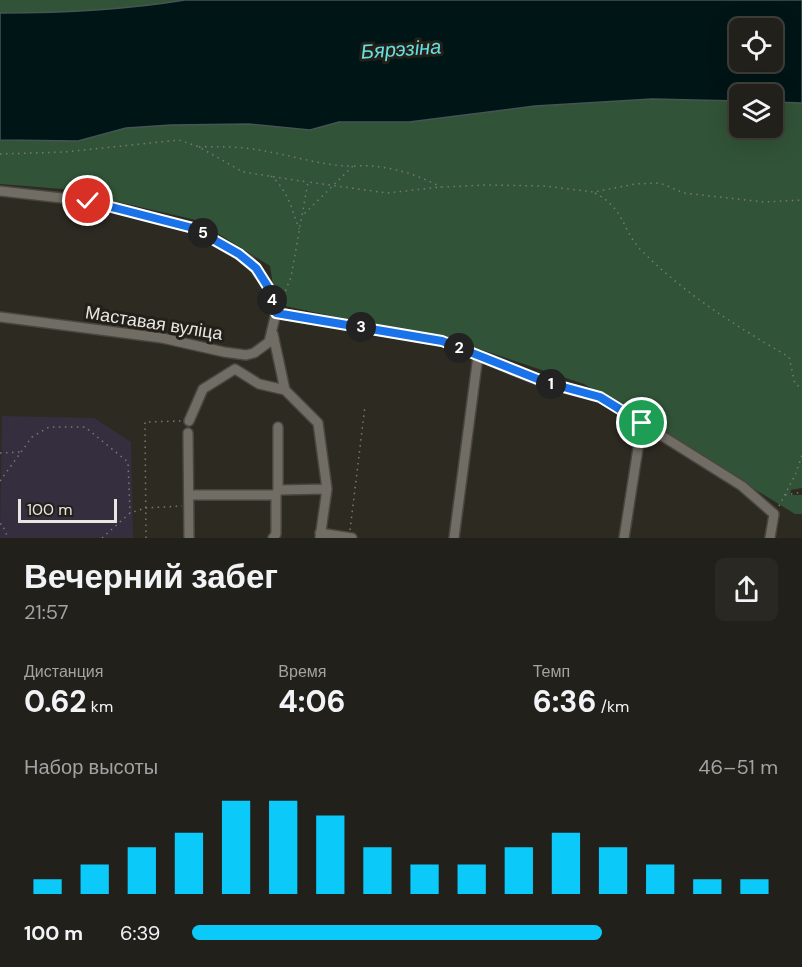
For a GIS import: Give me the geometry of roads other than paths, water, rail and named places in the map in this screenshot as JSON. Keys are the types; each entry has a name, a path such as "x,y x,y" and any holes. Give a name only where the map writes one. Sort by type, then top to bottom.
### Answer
{"street":[{"path":"0,191 88,201 193,228 250,261 268,287 276,313 273,333 269,342 262,348"},
{"path":"276,313 442,341 545,382 600,397 742,486 774,514 770,538"},
{"name":"Маставая вуліца","path":"0,317 162,338 246,355 262,348"},
{"path":"273,333 285,390"},
{"path":"262,348 270,348 277,352"},
{"path":"224,352 235,369 259,384 285,390 318,423 327,489 320,535 351,538"},
{"path":"454,538 478,356"},
{"path":"189,421 203,389 235,369"},
{"path":"624,538 642,423"},
{"path":"273,538 276,534 278,428"},
{"path":"188,433 189,538"},
{"path":"189,495 277,493 327,489"}],"water":[{"name":"Бярэзіна","path":"185,0 802,0 802,103 783,102 783,84 729,84 729,101 652,99 535,106 409,122 339,122 310,130 249,124 171,125 126,128 78,141 0,140 0,13 139,6"}]}
